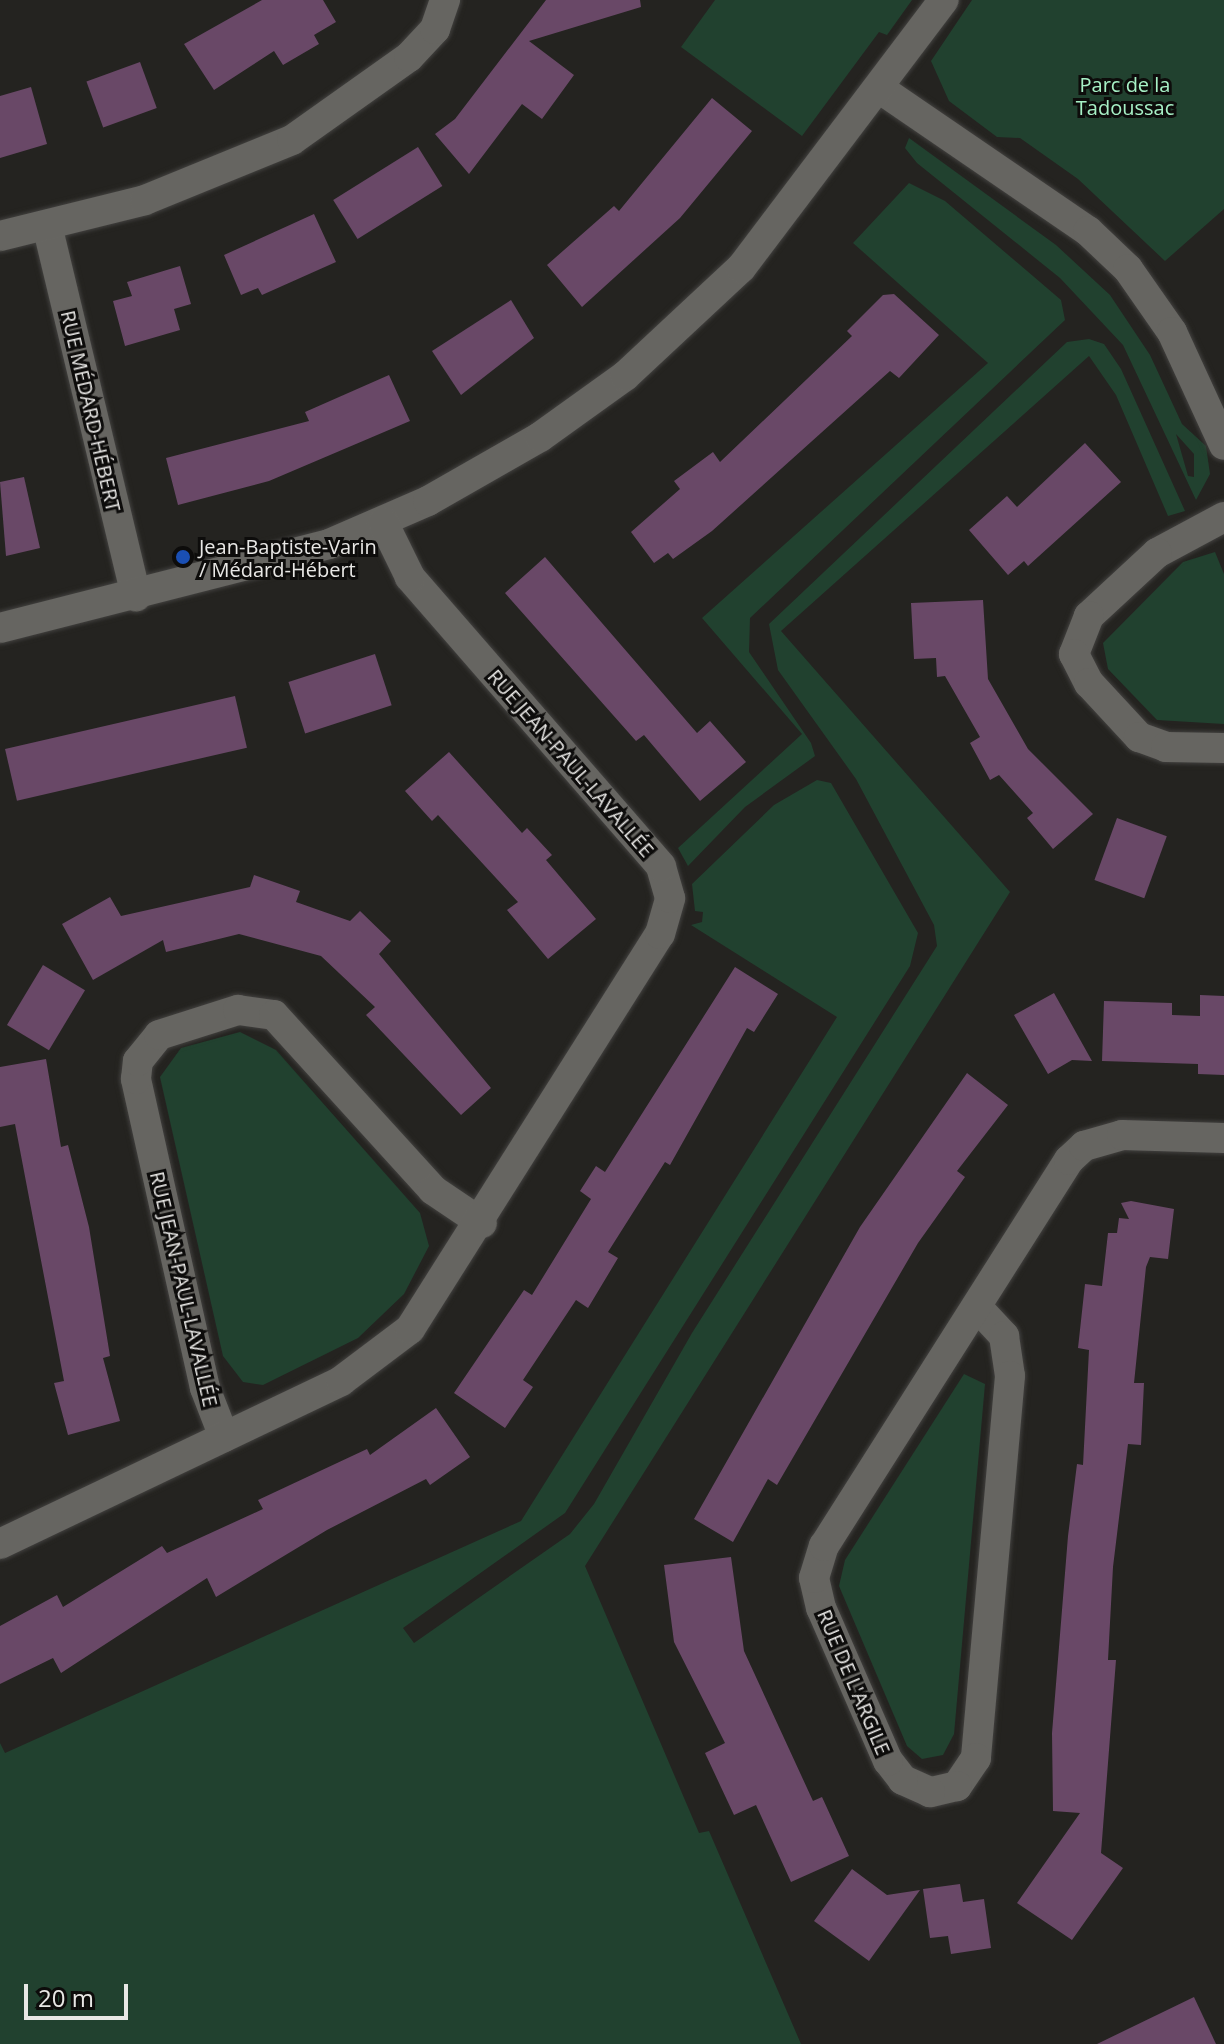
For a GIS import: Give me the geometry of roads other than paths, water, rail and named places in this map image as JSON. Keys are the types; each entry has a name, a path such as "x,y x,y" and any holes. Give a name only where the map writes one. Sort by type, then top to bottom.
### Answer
{"street":[{"path":"0,236 190,186 292,140 409,57 435,29 445,0"},
{"path":"0,628 259,566 383,522 540,437 661,345 773,231 944,0"},
{"path":"879,88 1088,231 1128,269 1172,332 1224,445"},
{"name":"RUE MÉDARD-HÉBERT","path":"47,225 136,596"},
{"path":"1224,517 1180,537 1134,574 1080,626 1074,654 1089,683 1139,737 1166,747 1224,748"},
{"name":"RUE JEAN-PAUL-LAVALLÉE","path":"0,1544 224,1437 386,1350 424,1310 482,1223 660,934 669,883 643,844 410,577 383,522"},
{"name":"RUE JEAN-PAUL-LAVALLÉE","path":"224,1437 205,1388 136,1079 138,1061 159,1035 238,1010 274,1015 433,1190 482,1223"},
{"name":"RUE DE L'ARGILE","path":"977,1307 1004,1336 1010,1376 976,1758 957,1786 930,1792 903,1780 888,1761 814,1578 824,1546 977,1307 1084,1146 1122,1135 1224,1138"}],"place":[{"name":"Jean-Baptiste-Varin / Médard-Hébert","path":"183,557"}],"park label":[{"name":"Parc de la Tadoussac","path":"1125,96"}]}
